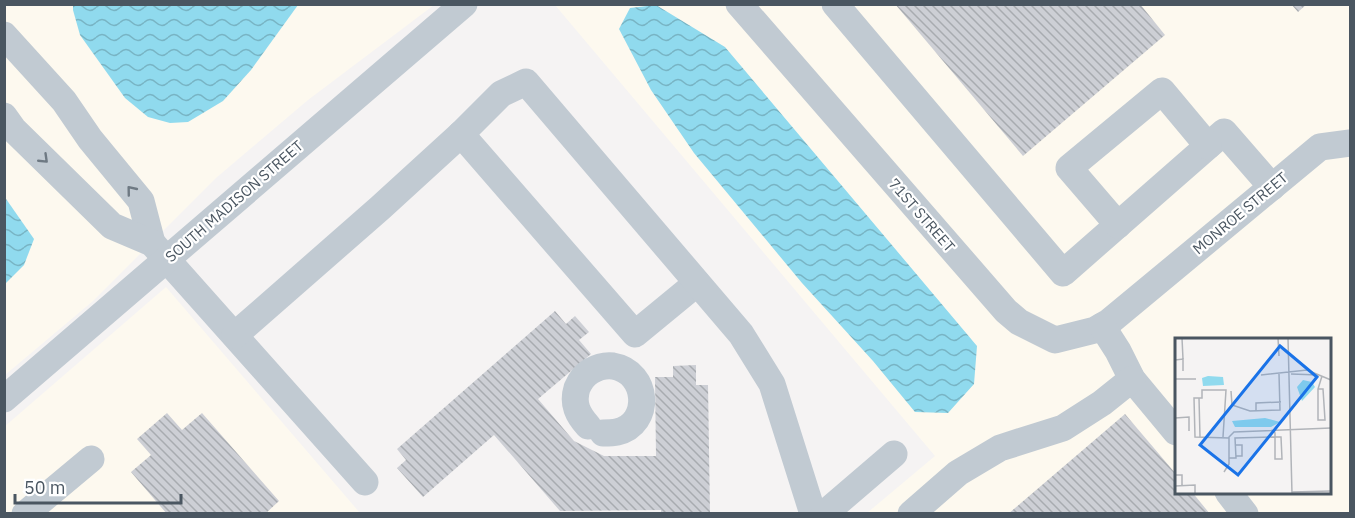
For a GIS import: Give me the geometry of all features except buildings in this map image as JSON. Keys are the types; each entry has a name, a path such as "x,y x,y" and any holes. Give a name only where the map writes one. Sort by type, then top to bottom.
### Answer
{"street":[{"name":"SOUTH MADISON STREET","path":"4,399 159,251 464,4"},
{"name":"71ST STREET","path":"739,4 1006,311 1019,322 1055,340 1095,330 1109,322 1137,299"},
{"path":"835,4 1063,273 1224,132 1272,187"},
{"path":"4,35 64,100 90,139 141,201 159,251"},
{"path":"235,335 380,208 501,94 526,82 741,334 772,384 813,513"},
{"path":"1118,225 1069,168 1162,91 1208,146"},
{"path":"4,117 14,130 112,226 159,251 364,482"},
{"path":"461,134 635,334"},
{"name":"MONROE STREET","path":"1137,299 1320,147 1350,143"},
{"path":"628,372 635,334 697,283"},
{"path":"1102,326 1132,379 1175,431"},
{"path":"619,367 628,372 641,389 642,400 636,420 618,432 596,430 580,417 576,406 575,394 579,383 586,374 596,368 619,367"},
{"path":"910,513 958,473 1000,448 1064,429 1132,379"},
{"path":"824,513 894,454"},
{"path":"25,513 91,459"},
{"path":"1230,494 1245,513"}],"shaded area":[{"path":"5,5 434,5 308,100 216,178 93,301 5,375"},
{"path":"555,5 1350,5 1350,513 867,513 935,456"},
{"path":"166,287 360,513 5,513 4,427"}],"water":[{"path":"73,4 298,5 251,70 223,101 188,122 170,123 148,117 125,98 80,35"},
{"path":"656,5 725,47 977,346 974,384 948,413 915,412 873,361 802,283 694,153 651,90 619,29 630,8"},
{"path":"4,196 34,239 24,265 5,284"}]}
